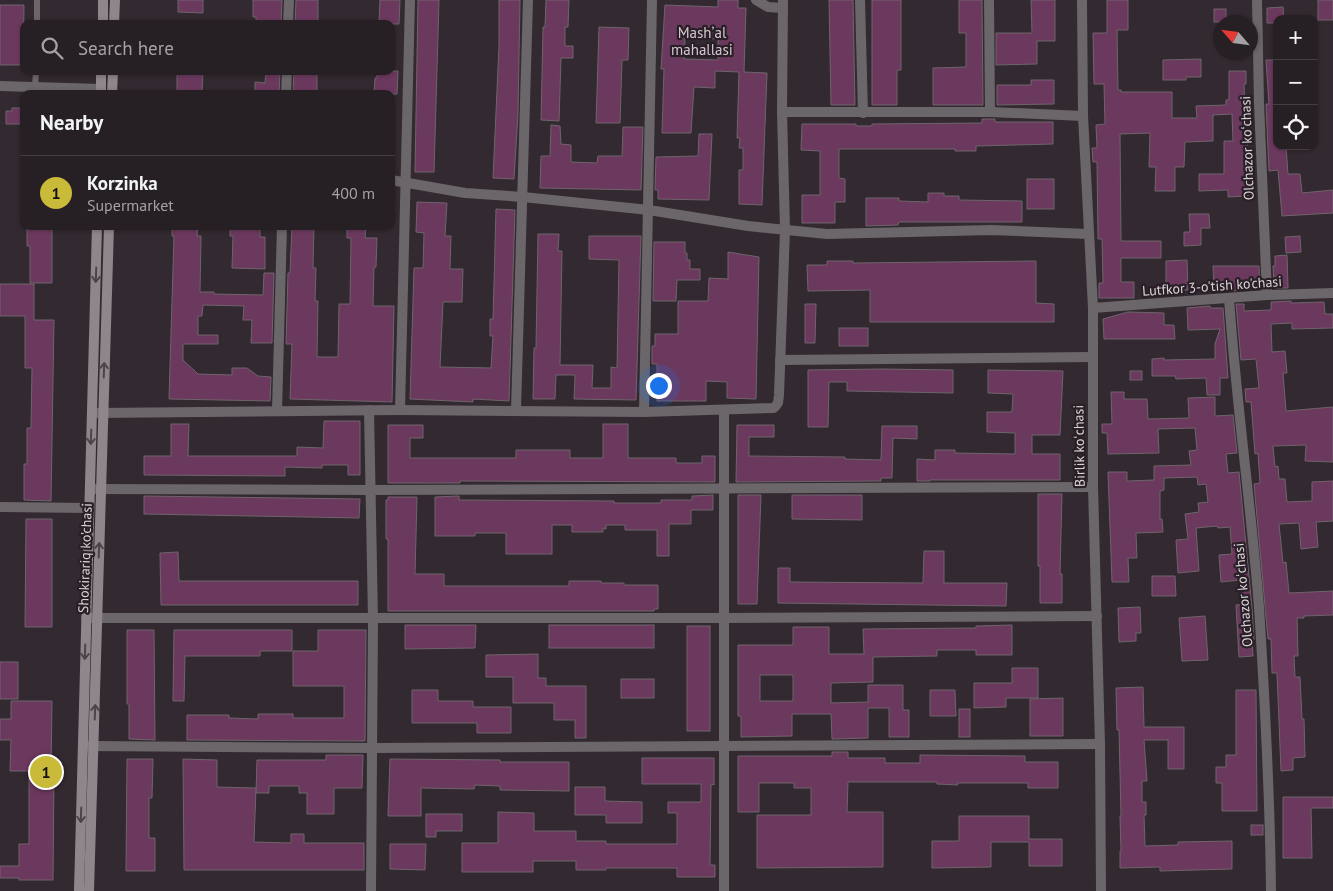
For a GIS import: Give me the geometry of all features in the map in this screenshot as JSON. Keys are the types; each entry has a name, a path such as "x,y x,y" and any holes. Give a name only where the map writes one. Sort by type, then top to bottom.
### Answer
{"main road":[{"path":"103,0 103,20"},
{"path":"114,20 115,0"},
{"path":"101,90 102,75"},
{"path":"112,90 113,75"},
{"name":"Shokirariq ko'chasi","path":"79,891 97,230"},
{"name":"Shokirariq ko'chasi","path":"90,891 109,230"}],"street":[{"path":"288,20 289,0"},
{"path":"400,410 410,0"},
{"path":"516,410 528,0"},
{"path":"644,412 652,0"},
{"path":"92,413 369,410 644,412 774,408 778,404 779,395 785,230 782,112 783,4 768,7 756,0"},
{"path":"860,0 863,113"},
{"path":"989,0 990,112"},
{"name":"Birlik koʻchasi","path":"1082,0 1083,116 1093,308 1093,487 1100,744 1101,891"},
{"name":"Olchazor koʻchasi","path":"1257,0 1259,102 1268,295"},
{"path":"286,90 287,75"},
{"path":"0,86 84,90"},
{"path":"782,112 990,112 1083,116"},
{"path":"395,181 465,193 648,210 748,226 826,234 991,230 1088,234"},
{"path":"277,411 282,230"},
{"name":"Lutfkor 3-o'tish ko'chasi","path":"1093,308 1268,295 1333,293"},
{"name":"Olchazor koʻchasi","path":"1229,298 1234,366 1259,606 1270,802 1271,891"},
{"path":"780,360 1092,358"},
{"path":"369,410 373,619 371,891"},
{"path":"724,410 724,891"},
{"path":"90,489 370,490 1093,487"},
{"path":"0,508 89,508"},
{"path":"86,618 373,619 1097,616"},
{"path":"83,746 373,748 1100,744"}],"lane":[{"path":"37,0 37,20"},
{"path":"35,87 36,75"}],"building":[{"path":"178,0 203,0 203,13 178,12"},
{"path":"253,0 282,0 281,20 256,20 256,17 253,17"},
{"path":"296,0 318,0 318,20 295,20"},
{"path":"380,0 400,0 399,24 395,24 395,20 379,20"},
{"path":"418,0 439,0 434,172 415,172"},
{"path":"499,0 520,0 518,114 514,179 493,178 499,46"},
{"path":"546,0 569,0 568,27 565,27 565,46 573,46 573,58 561,58 559,121 541,120 543,27 545,27"},
{"path":"718,0 738,0 738,8 746,8 744,72 767,73 762,205 739,204 739,170 743,170 743,148 739,148 740,138 737,138 739,72 715,71 715,88 694,87 691,133 662,133 664,69 661,69 665,5 718,7","holes":["685,38 718,39 718,60 684,59"]},
{"path":"829,0 853,0 855,105 831,105"},
{"path":"872,0 901,0 901,70 897,70 897,105 872,105"},
{"path":"959,0 982,0 983,105 933,105 933,68 966,67 966,33 959,33"},
{"path":"1031,0 1055,0 1055,41 1037,41 1037,64 996,65 996,33 1032,33"},
{"path":"1107,0 1128,0 1128,30 1117,30 1118,90 1121,90 1121,92 1172,92 1172,118 1197,118 1196,106 1226,105 1226,100 1229,100 1229,71 1246,71 1246,84 1244,84 1245,120 1247,120 1248,196 1228,197 1228,190 1199,191 1199,174 1224,174 1224,141 1233,141 1232,114 1213,115 1213,141 1185,142 1184,167 1175,167 1175,191 1155,191 1156,167 1149,167 1150,133 1120,134 1121,241 1161,241 1161,258 1121,258 1121,282 1134,282 1134,298 1099,298 1099,283 1103,283 1102,239 1098,239 1097,162 1093,162 1092,148 1097,148 1096,125 1105,124 1104,84 1094,84 1093,33 1107,33"},
{"path":"1318,0 1333,0 1333,20 1318,20"},
{"path":"0,5 24,5 24,20 20,20 20,65 0,65"},
{"path":"1283,7 1284,15 1273,15 1273,23 1267,23 1267,8"},
{"path":"1214,9 1226,9 1226,15 1214,15"},
{"path":"599,27 629,28 628,60 622,60 620,123 596,123"},
{"path":"1201,59 1201,77 1186,77 1186,80 1163,80 1163,60"},
{"path":"1266,60 1273,60 1273,150 1286,150 1288,174 1300,174 1302,193 1333,190 1333,213 1282,216 1278,170 1269,171 1266,104 1269,104"},
{"path":"395,71 398,71 397,94 395,94 395,90 374,90 375,78 377,78 377,75 395,75"},
{"path":"177,75 203,75 202,90 177,90"},
{"path":"266,75 280,75 279,90 255,90 255,82 265,83"},
{"path":"294,75 317,75 317,90 293,90"},
{"path":"1031,80 1054,80 1054,104 997,105 997,85 1031,85"},
{"path":"12,108 20,108 20,124 6,124 6,111 12,111"},
{"path":"982,119 995,119 995,122 1053,122 1053,144 976,146 976,151 955,151 955,149 839,149 839,178 845,179 845,202 835,202 835,223 802,223 802,195 820,195 820,151 801,150 802,124 856,124 856,126 872,126 872,124 982,123"},
{"path":"551,125 560,126 561,144 571,145 571,162 597,163 598,156 622,156 623,127 643,127 641,190 540,188 541,156 550,156"},
{"path":"699,134 712,134 709,200 658,199 658,190 655,190 656,157 698,156"},
{"path":"1027,179 1054,179 1054,209 1027,209"},
{"path":"928,193 944,193 944,196 959,196 959,200 1022,201 1022,222 899,222 898,225 866,226 866,198 899,198 899,201 928,202"},
{"path":"417,202 447,203 445,236 451,236 450,269 463,269 462,302 443,302 440,367 491,368 493,336 490,336 490,319 493,319 496,209 515,210 509,401 473,399 473,402 410,399 414,268 423,268 424,233 416,232"},
{"path":"1189,214 1209,214 1210,228 1201,228 1201,245 1184,246 1184,232 1190,232"},
{"path":"27,230 52,230 52,283 30,283 30,246 27,246"},
{"path":"172,230 198,230 197,236 201,236 200,292 263,295 264,273 274,273 272,343 251,343 252,320 243,320 244,306 203,305 202,316 198,316 198,335 218,335 218,344 183,344 183,360 198,374 232,375 232,368 247,368 258,376 271,377 270,401 169,399 174,236 172,236"},
{"path":"230,230 260,230 260,237 265,237 265,269 232,268 233,236 230,236"},
{"path":"292,230 314,230 313,268 316,268 315,301 318,301 317,357 338,357 339,304 350,304 351,238 347,238 347,230 366,230 365,238 377,238 373,306 394,306 392,402 290,399 292,344 286,344 288,273 290,273"},
{"path":"538,234 559,234 558,251 562,251 560,365 593,365 592,388 611,388 611,367 617,368 619,260 589,259 589,236 641,236 636,400 574,399 575,375 556,375 555,399 533,399"},
{"path":"1300,236 1301,252 1286,253 1285,237"},
{"path":"654,242 685,242 685,253 687,253 687,260 690,260 690,269 700,269 700,280 677,280 676,301 653,301"},
{"path":"728,252 759,257 756,399 727,398 727,382 706,381 706,401 657,401 657,364 652,364 652,346 655,346 655,334 678,334 678,301 708,301 709,278 728,279"},
{"path":"1287,255 1288,288 1274,288 1273,266 1275,266 1275,256"},
{"path":"1187,260 1188,290 1166,290 1166,261"},
{"path":"827,261 853,261 853,263 1036,261 1036,303 1054,304 1054,322 870,322 870,290 808,291 807,265 827,265"},
{"path":"1213,266 1259,266 1260,287 1243,288 1243,290 1233,291 1233,287 1214,287"},
{"path":"0,284 34,284 34,320 54,320 51,501 24,500 27,428 31,428 32,368 25,368 25,316 0,316"},
{"path":"1291,301 1291,303 1324,302 1325,314 1333,314 1333,328 1292,329 1292,323 1271,324 1272,352 1285,351 1287,373 1283,373 1286,411 1333,407 1333,462 1305,461 1306,445 1273,446 1275,467 1278,466 1279,479 1285,479 1287,502 1312,501 1312,482 1333,481 1333,521 1316,522 1318,547 1301,549 1299,523 1279,524 1283,563 1286,562 1289,593 1333,591 1333,615 1297,618 1298,656 1294,656 1295,677 1300,677 1305,757 1293,758 1293,770 1281,771 1277,673 1272,673 1271,639 1268,639 1254,484 1260,483 1258,453 1255,454 1251,402 1246,402 1245,389 1259,388 1256,359 1241,360 1236,304 1244,304 1244,311 1271,310 1271,302"},
{"path":"805,304 816,304 815,343 805,343"},
{"path":"1210,306 1210,308 1223,308 1228,378 1220,378 1220,395 1207,395 1206,378 1176,379 1175,376 1152,376 1152,359 1215,359 1215,344 1220,329 1188,330 1187,308"},
{"path":"1128,312 1164,313 1164,325 1174,325 1175,339 1104,339 1103,319"},
{"path":"839,328 868,328 868,346 839,346"},
{"path":"808,370 953,370 953,393 847,391 847,382 829,382 828,427 808,427"},
{"path":"988,370 1063,371 1060,435 1032,435 1032,454 1060,454 1060,480 917,481 917,459 935,460 935,450 955,450 955,453 1015,454 1015,433 987,432 987,412 1012,412 1013,394 988,393"},
{"path":"1130,371 1142,371 1142,380 1130,380"},
{"path":"1111,392 1124,392 1124,399 1147,399 1148,419 1189,418 1188,398 1215,397 1215,416 1233,415 1237,453 1226,454 1228,473 1239,472 1252,608 1253,656 1239,657 1236,605 1242,604 1240,580 1221,582 1219,555 1232,554 1230,527 1196,528 1199,571 1178,573 1176,540 1188,539 1185,514 1199,512 1198,503 1208,502 1206,484 1198,485 1197,477 1164,478 1164,490 1160,491 1160,519 1162,519 1163,532 1136,533 1137,558 1128,558 1129,582 1112,582 1108,472 1127,472 1127,481 1154,480 1154,466 1191,465 1189,451 1197,450 1195,428 1158,429 1159,453 1108,454 1107,433 1102,433 1102,424 1112,424"},
{"path":"324,421 360,421 360,475 348,475 348,465 322,465 322,468 285,467 285,476 144,475 144,456 171,456 171,424 189,424 188,456 297,456 297,447 323,448"},
{"path":"603,424 628,424 628,458 676,458 676,463 702,463 702,456 715,456 715,482 460,481 460,483 388,483 388,425 423,425 423,438 410,438 410,458 516,458 516,450 570,450 570,458 603,458"},
{"path":"737,425 774,425 774,437 749,437 749,456 845,457 845,459 881,460 882,426 917,426 917,439 893,438 892,478 881,478 881,481 736,482"},
{"path":"1038,494 1062,494 1060,574 1062,574 1062,603 1040,603"},
{"path":"713,495 713,510 691,510 691,524 669,524 669,556 657,556 657,530 625,530 625,525 606,525 606,529 603,528 603,532 572,532 572,525 552,525 552,554 506,554 506,533 475,533 475,536 435,536 435,497 459,496 459,500 661,503 661,500 692,500 692,496"},
{"path":"738,495 761,495 757,604 738,604"},
{"path":"792,495 862,495 862,520 792,519"},
{"path":"144,496 360,499 359,518 144,514"},
{"path":"388,497 417,497 415,574 444,574 444,586 569,586 569,581 601,581 601,583 624,583 624,585 658,585 658,609 654,609 654,611 388,611 386,500 388,500"},
{"path":"26,519 52,519 52,627 25,627"},
{"path":"924,551 944,551 944,583 1007,583 1006,606 778,603 778,568 790,568 790,582 923,583"},
{"path":"178,552 179,581 358,581 358,605 161,605 160,553"},
{"path":"1152,576 1175,576 1176,596 1152,596"},
{"path":"1140,607 1141,633 1136,633 1136,641 1119,642 1118,608"},
{"path":"1205,616 1208,660 1182,661 1179,618"},
{"path":"405,625 476,625 475,648 405,649"},
{"path":"549,625 654,625 654,648 549,648"},
{"path":"1012,625 1012,655 976,655 976,650 937,650 937,656 873,657 873,682 831,683 831,703 868,702 868,685 903,685 903,710 909,710 909,737 889,737 889,708 868,708 868,738 832,739 831,714 792,714 792,736 741,737 741,716 738,716 738,645 793,645 793,627 829,627 829,654 864,654 863,629 976,628 976,626","holes":["760,675 793,675 793,701 760,701"]},
{"path":"687,626 710,626 710,731 687,731"},
{"path":"127,630 154,630 155,740 129,739"},
{"path":"174,630 292,630 292,651 260,651 260,656 185,656 184,701 173,701"},
{"path":"318,630 366,630 365,741 187,740 187,715 229,715 229,718 258,719 258,714 293,714 293,718 344,718 344,686 293,686 293,651 318,651"},
{"path":"538,654 538,678 546,678 546,686 586,686 586,738 575,738 575,720 554,720 554,703 513,703 513,677 486,677 486,655"},
{"path":"0,662 18,662 18,699 0,699"},
{"path":"1012,668 1038,668 1038,698 1006,698 1006,707 974,708 974,683 1012,683"},
{"path":"621,679 654,679 654,698 621,698"},
{"path":"1143,687 1144,727 1184,727 1184,769 1168,769 1168,740 1144,740 1147,781 1142,781 1142,802 1146,802 1146,815 1144,815 1145,846 1178,845 1178,842 1232,841 1232,869 1160,871 1160,867 1120,868 1121,816 1116,688"},
{"path":"412,690 438,690 438,701 473,701 473,707 511,707 511,733 477,733 477,723 412,723"},
{"path":"930,690 955,690 956,716 930,716"},
{"path":"1236,690 1256,690 1257,811 1222,811 1222,783 1216,783 1216,767 1226,767 1226,755 1236,755"},
{"path":"1063,698 1063,736 1030,736 1030,699"},
{"path":"11,701 52,701 51,772 54,772 53,880 0,878 0,866 19,866 19,844 29,844 29,771 10,771 11,740 0,740 0,719 11,719"},
{"path":"959,709 970,709 970,737 959,737"},
{"path":"832,752 848,752 848,758 885,758 885,763 920,763 920,755 1025,756 1025,762 1058,762 1058,788 1028,788 1028,783 957,783 958,785 937,784 937,782 848,782 847,812 883,812 883,867 757,868 757,815 811,815 811,788 794,788 794,783 759,783 759,812 738,812 738,756 832,756"},
{"path":"326,755 363,755 362,788 334,788 334,814 307,814 307,793 299,793 299,786 269,786 269,793 256,793 257,760 326,760"},
{"path":"642,758 714,758 714,785 711,784 710,865 715,865 715,877 677,877 677,868 576,870 576,861 533,861 533,872 462,872 462,843 498,843 498,812 534,813 534,831 576,831 576,841 606,841 606,844 677,844 677,813 668,813 668,802 701,802 701,784 642,784"},
{"path":"127,759 153,759 152,798 149,798 149,838 155,838 155,871 126,871"},
{"path":"183,759 217,760 217,787 256,788 254,842 291,843 291,834 304,834 304,843 364,843 364,870 184,870"},
{"path":"390,759 569,762 569,791 500,790 500,786 475,785 474,789 421,788 421,816 388,816"},
{"path":"575,787 605,787 605,801 642,802 642,823 606,823 606,815 575,815"},
{"path":"1283,797 1333,797 1333,808 1311,808 1312,858 1283,858"},
{"path":"426,814 462,814 462,831 436,831 436,837 426,837"},
{"path":"959,816 1029,816 1029,839 1062,839 1062,866 1029,866 1029,842 991,842 991,867 932,868 932,841 959,841"},
{"path":"1251,825 1263,825 1263,835 1251,835"},
{"path":"390,844 426,844 425,870 390,869"}],"place":[{"name":"Korzinka","path":"46,772"}],"district":[{"name":"Mashʼal mahallasi","path":"702,42"}]}
